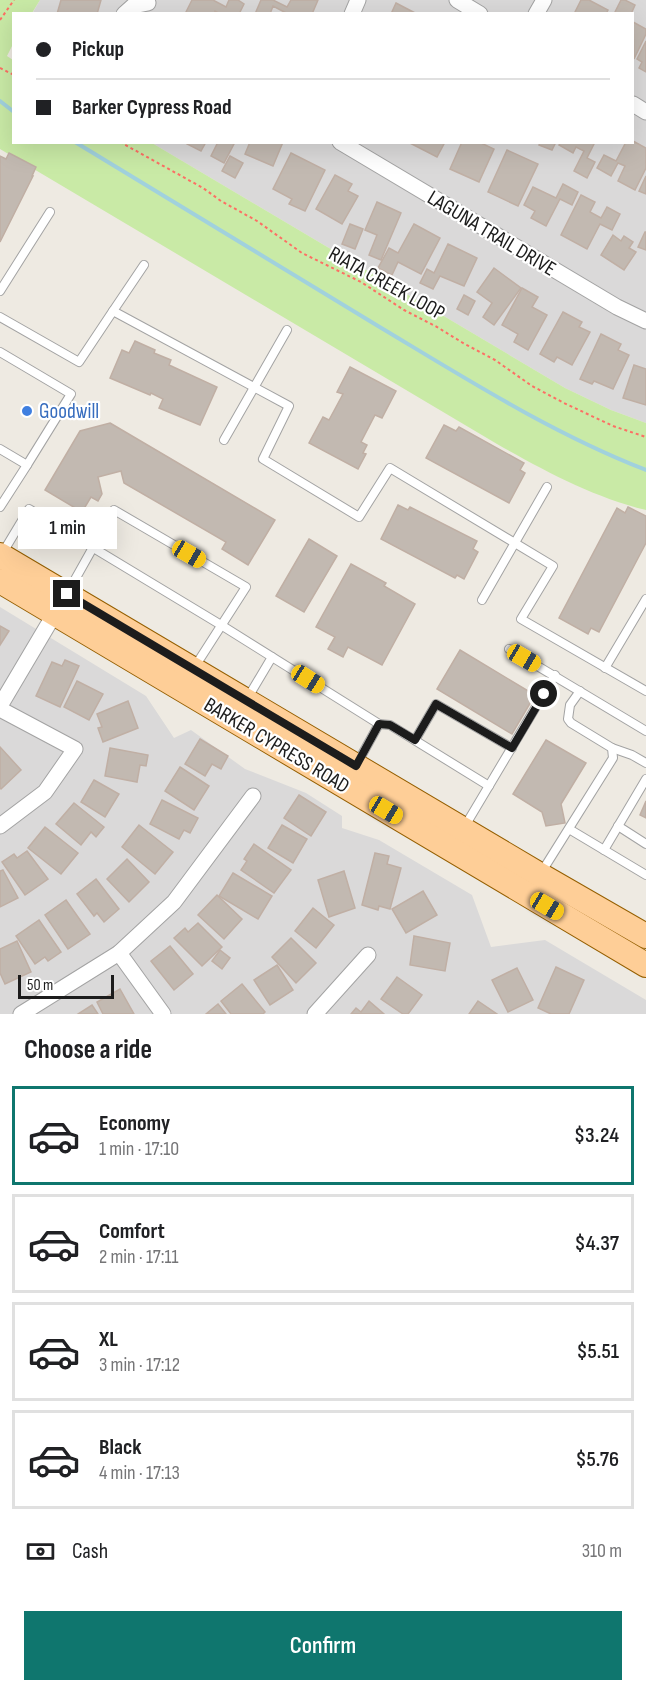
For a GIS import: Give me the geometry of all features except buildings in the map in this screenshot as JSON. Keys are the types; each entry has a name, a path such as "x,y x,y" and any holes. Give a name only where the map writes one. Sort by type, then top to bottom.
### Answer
{"main road":[{"name":"BARKER CYPRESS ROAD","path":"1,555 61,604 239,710 458,839 540,874 646,936"},
{"name":"BARKER CYPRESS ROAD","path":"0,581 61,604 193,669 239,710 356,766 458,839 646,965"}],"street":[{"path":"457,0 477,12"},
{"path":"126,12 133,6 149,5"},
{"name":"LAGUNA TRAIL DRIVE","path":"343,144 617,307 646,321"},
{"path":"0,826 45,792 75,749 0,707 61,604"},
{"path":"21,1014 119,952 174,902 253,796"},
{"path":"119,952 163,1014"},
{"path":"315,1014 368,955"}],"lane":[{"path":"0,291 50,212"},
{"path":"0,317 79,362 144,265"},
{"path":"113,311 289,406 263,459 350,512 359,517 390,468 553,566 521,619 646,691"},
{"path":"224,440 287,330"},
{"path":"0,352 71,394 27,465 3,496 0,507"},
{"path":"0,449 27,465"},
{"path":"482,600 547,488"},
{"path":"1,555 29,509 379,724 390,725 489,786"},
{"path":"61,604 114,510 246,587 193,669"},
{"path":"605,668 646,599"},
{"path":"509,649 646,731"},
{"path":"239,710 272,657"},
{"path":"458,839 555,675"},
{"path":"580,690 570,705 568,719 571,723 612,748 646,763"},
{"path":"415,740 436,704 512,748"},
{"path":"356,766 379,724"},
{"path":"540,874 613,758 612,748"},
{"path":"604,850 646,779"},
{"path":"618,826 646,844"},
{"path":"569,829 646,875"}],"path":[{"path":"0,20 14,0"},
{"name":"RIATA CREEK LOOP","path":"123,144 257,221 302,253 361,282 404,310 495,360 532,386 613,426 646,437"}],"shaded area":[{"path":"40,0 646,0 646,423 611,410 565,388 154,144 634,144 634,12 33,12"},
{"path":"0,607 146,696 174,738 191,730 245,769 306,793 342,816 342,828 379,840 472,895 491,947 545,940 646,1000 646,1014 0,1014"}],"green space":[{"path":"0,0 40,0 33,12 12,12 12,46 7,56 12,59 12,144 154,144 565,388 611,410 646,423 646,510 588,491 497,444 0,149"}],"waterway":[{"path":"0,101 12,110"},
{"path":"78,144 476,385 542,422 646,470"}],"place":[{"name":"Goodwill","path":"27,411"}],"route":[{"path":"67,594 356,766 379,724 390,725 415,740 436,704 512,748 544,694"}]}
